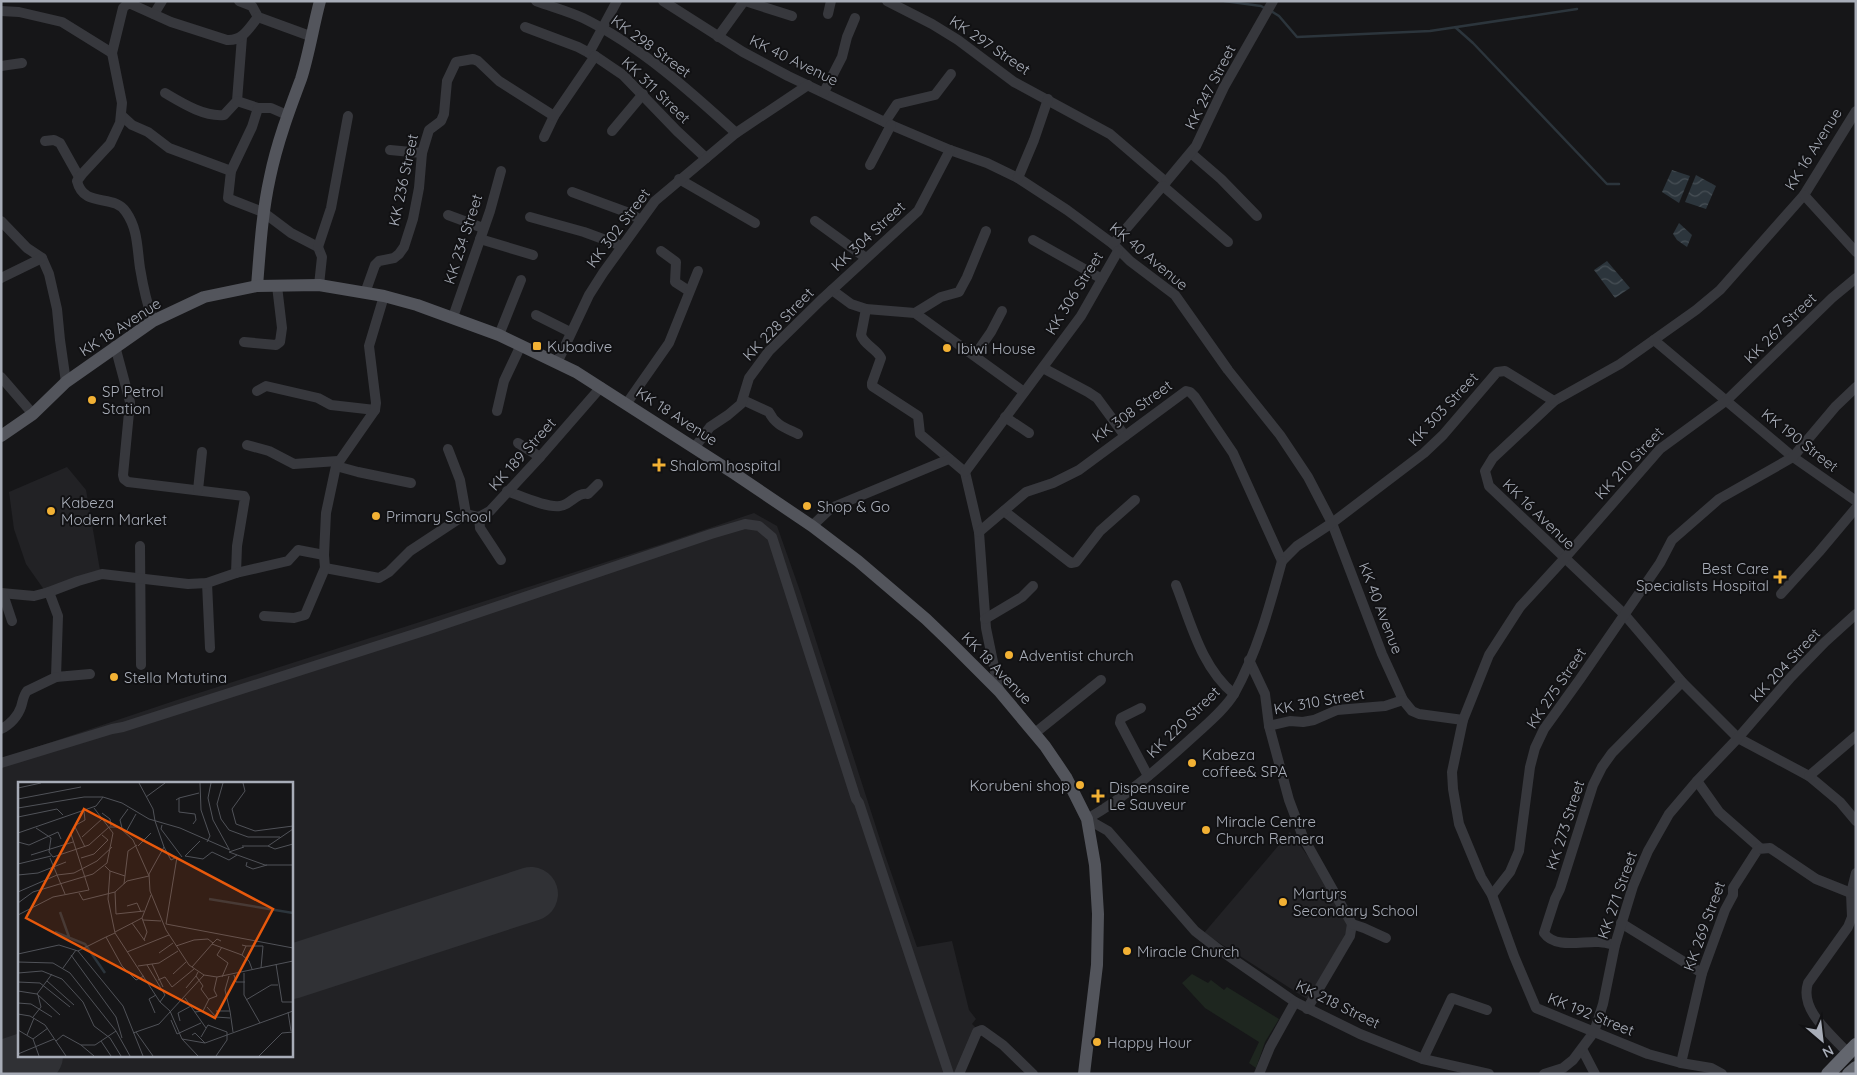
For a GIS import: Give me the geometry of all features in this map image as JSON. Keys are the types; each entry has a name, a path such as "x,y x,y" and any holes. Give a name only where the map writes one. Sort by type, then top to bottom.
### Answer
{"highway":[{"path":"1828,1074 1852,1048"},
{"path":"1849,1074 1856,1068"}],"main road":[{"path":"257,286 263,212 270,174 287,115 306,60 310,36 320,1"},
{"name":"KK 18 Avenue","path":"1,436 33,414 66,382 153,321 204,297 257,286 319,285 384,296 417,305 499,335 601,387 695,447 812,526 858,561 926,619 999,691 1035,733 1066,777 1086,819 1095,864 1098,914 1096,985 1084,1074"}],"street":[{"path":"154,14 162,1"},
{"path":"239,1 252,6 258,17 310,36"},
{"name":"KK 298 Street","path":"536,1 582,18 602,29 663,70 736,133"},
{"path":"544,137 554,116 592,55 602,29 617,1"},
{"name":"KK 40 Avenue","path":"663,1 718,37 808,85 888,123 1018,178 1067,210 1175,295 1228,370 1280,435 1308,477 1332,522 1382,654 1403,700 1412,711 1419,714 1463,720"},
{"path":"718,37 744,1 792,16"},
{"path":"828,14 831,1"},
{"name":"KK 297 Street","path":"888,1 958,40 1014,82 1110,134 1228,242"},
{"name":"KK 247 Street","path":"1116,248 1164,184 1192,154 1224,87 1273,1"},
{"path":"153,321 142,280 136,231 126,211 121,206 86,196 80,190 77,181 110,144 120,123 120,92 112,53 125,3 172,22 235,41 242,37 258,17"},
{"path":"1,12 19,12 62,22 112,53"},
{"path":"824,92 842,57 847,37 855,18"},
{"name":"KK 311 Street","path":"525,27 592,55 623,75 706,158"},
{"path":"165,93 190,107 218,116 224,115 231,110 237,101 242,37"},
{"name":"KK 236 Street","path":"365,293 375,265 379,261 394,258 404,247 413,219 419,188 422,153 429,130 440,121 444,114 447,81 456,62 478,61 499,81 554,116"},
{"path":"1,66 22,62"},
{"path":"870,165 897,104 935,95 951,74"},
{"name":"KK 302 Street","path":"557,363 589,295 655,201 736,133 808,85"},
{"path":"612,131 643,94"},
{"path":"1018,178 1048,99"},
{"path":"237,101 258,108 271,108 287,115"},
{"path":"258,108 252,127 231,171 228,198 263,212 291,234 318,247"},
{"name":"KK 16 Avenue","path":"1856,111 1804,196 1720,290 1696,310 1620,364 1554,401 1493,458 1485,471 1489,486 1624,614 1682,682 1738,738 1809,776 1840,802 1856,821"},
{"path":"121,115 169,148 231,171"},
{"path":"319,285 322,257 318,247 331,208 348,116"},
{"path":"45,141 54,140 60,143 79,177"},
{"path":"390,150 422,153"},
{"name":"KK 304 Street","path":"832,290 918,211 950,150"},
{"path":"1192,154 1221,179 1257,216"},
{"name":"KK 234 Street","path":"453,317 501,171"},
{"path":"679,179 756,223"},
{"path":"572,192 629,213 642,220"},
{"path":"1804,196 1856,252"},
{"path":"448,215 481,234 533,256"},
{"path":"530,217 584,232 622,246"},
{"path":"1,221 27,248 42,258 49,274 55,297 66,382"},
{"path":"816,221 866,258"},
{"path":"986,231 959,292 941,297 915,313 1024,392"},
{"path":"1033,240 1102,279"},
{"name":"KK 306 Street","path":"965,472 1081,316 1102,279 1116,248"},
{"path":"661,251 676,262 675,282 689,291"},
{"path":"1,278 42,258"},
{"path":"627,404 669,343 698,271"},
{"name":"KK 267 Street","path":"1727,400 1856,278"},
{"path":"499,335 520,280"},
{"path":"244,342 276,345 280,342 282,328 278,308 277,286"},
{"name":"KK 228 Street","path":"743,400 746,384 759,363 832,290 851,304 866,309 915,313"},
{"path":"264,616 294,618 305,616 326,568 324,555 326,513 338,464 374,410 376,403 369,346 384,296"},
{"path":"866,309 862,339 881,358 872,386 918,416 918,430 920,434 965,472 979,532 985,619 999,691"},
{"path":"975,355 991,332 1002,310"},
{"path":"536,315 570,332"},
{"name":"KK 190 Street","path":"1654,340 1793,457 1856,501"},
{"path":"497,411 504,381 521,345"},
{"path":"115,346 130,402 124,479 128,482 241,495 245,498 237,546 236,573"},
{"path":"1043,368 1097,398 1125,436"},
{"name":"KK 303 Street","path":"1332,522 1424,453 1443,435 1497,372 1505,370 1554,401"},
{"path":"1,377 33,414"},
{"path":"257,391 266,386 318,398 330,405 374,410"},
{"name":"KK 189 Street","path":"479,517 490,512 601,387"},
{"path":"1793,457 1836,406 1856,387"},
{"name":"KK 308 Street","path":"979,532 1026,492 1065,478 1184,392 1190,392 1233,453 1282,561"},
{"path":"695,447 710,426 736,409 743,400 769,412 772,419 779,425 798,434"},
{"name":"KK 210 Street","path":"1463,720 1489,655 1520,607 1660,449 1727,400"},
{"path":"1006,416 1029,434"},
{"path":"518,443 540,457"},
{"path":"247,445 269,451 294,464 338,464 358,472 411,482"},
{"path":"448,450 460,480 466,514"},
{"path":"198,490 202,452"},
{"name":"KK 275 Street","path":"1492,895 1510,872 1519,850 1530,767 1535,748 1544,729 1660,563 1672,540 1719,499 1793,457"},
{"path":"812,526 831,508 949,459"},
{"path":"507,492 552,506 561,506 581,494 588,494 598,484"},
{"path":"1004,511 1071,563 1076,562 1100,531 1135,500"},
{"path":"1781,594 1856,508"},
{"path":"326,568 379,578 389,572 410,551 466,514 479,517 480,528 501,560"},
{"path":"1282,561 1297,546 1332,522"},
{"path":"1,763 112,728 123,727 427,630 710,534 745,524 759,526 772,537 856,799 860,803 949,1074"},
{"path":"140,546 141,665"},
{"path":"12,621 2,593 34,596 102,574 188,584 207,583 236,573 288,561 298,550 324,555"},
{"name":"KK 220 Street","path":"1086,819 1099,812 1148,776 1205,726 1234,694 1271,602 1282,561"},
{"path":"207,583 210,648"},
{"path":"1176,585 1205,659 1215,676 1234,694"},
{"path":"985,619 1022,598 1033,586"},
{"path":"49,592 58,616 56,677"},
{"name":"KK 204 Street","path":"1738,738 1791,677 1856,614"},
{"name":"KK 310 Street","path":"1249,660 1265,694 1269,726 1289,800 1303,837 1352,924"},
{"path":"1,729 17,715 25,692 56,677 90,674"},
{"path":"1035,733 1101,680"},
{"name":"KK 273 Street","path":"1614,945 1598,942 1560,942 1550,939 1544,933 1593,785 1602,767 1612,753 1682,682"},
{"name":"KK 310 Street","path":"1269,726 1290,721 1304,722 1314,720 1337,710 1385,706 1403,700"},
{"path":"1141,708 1121,718 1120,723 1148,776"},
{"name":"KK 192 Street","path":"1463,720 1452,772 1456,813 1481,877 1492,895 1514,956 1536,1008 1648,1054 1681,1063 1711,1068 1722,1074"},
{"path":"1809,776 1856,736"},
{"name":"KK 271 Street","path":"1594,1032 1603,1004 1614,945 1633,886 1648,851 1669,814 1738,738"},
{"path":"1697,781 1719,812 1760,848 1770,848 1816,879 1850,893"},
{"name":"KK 218 Street","path":"1086,819 1108,831 1196,931 1216,948 1295,1002 1360,1034 1444,1069 1485,1073"},
{"name":"KK 269 Street","path":"1681,1063 1702,973 1725,910 1734,894 1733,888 1754,854 1760,848"},
{"path":"1852,1048 1817,1018 1806,1001 1805,992 1808,983 1848,927 1852,917 1850,893 1856,873"},
{"path":"1621,923 1702,973"},
{"path":"1307,1009 1350,936 1352,924 1386,938"},
{"path":"1423,1059 1452,998 1487,1010"},
{"path":"1259,1074 1270,1046 1295,1002"},
{"path":"959,1074 977,1032 982,1030 1003,1045 1033,1074"},
{"path":"1544,1074 1563,1068 1573,1060 1594,1032"},
{"path":"1582,1049 1595,1074"}],"shaded area":[{"name":"Kabeza Modern Market","path":"67,467 86,490 100,570 45,591 26,564 14,529 9,492"},
{"path":"754,513 777,526 917,947 952,941 969,1010 976,1019 972,1024 976,1028 954,1074 1,1074 1,759"},
{"name":"Martyrs Secondary School","path":"1290,832 1324,878 1349,927 1310,1001 1204,933"},
{"path":"1192,974 1208,983 1211,980 1224,990 1227,987 1279,1019 1265,1042 1256,1068 1249,1063 1259,1042 1205,1008 1182,983"}],"water":[{"path":"1672,170 1690,176 1679,203 1662,192"},
{"path":"1696,175 1716,186 1706,209 1685,202"},
{"path":"1679,223 1692,235 1687,247 1677,240 1673,234"},
{"path":"1607,261 1630,288 1615,298 1594,270"}],"waterway":[{"path":"1224,1 1261,6 1266,9"},
{"path":"1271,11 1279,16 1297,37 1430,31 1577,9"},
{"path":"1455,27 1473,43 1607,184 1619,184"}],"runway":[{"path":"292,972 531,894"},
{"path":"1,1068 30,1058"}],"place":[{"name":"Kubadive","path":"537,346"},
{"name":"Ibiwi House","path":"947,348"},
{"name":"SP Petrol Station","path":"92,400"},
{"name":"Shalom hospital","path":"659,465"},
{"name":"Shop & Go","path":"807,506"},
{"name":"Kabeza Modern Market","path":"51,511"},
{"name":"Primary School","path":"376,516"},
{"name":"Best Care Specialists Hospital","path":"1780,577"},
{"name":"Adventist church","path":"1009,655"},
{"name":"Stella Matutina","path":"114,677"},
{"name":"Kabeza coffee& SPA","path":"1192,763"},
{"name":"Korubeni shop","path":"1080,785"},
{"name":"Dispensaire Le Sauveur","path":"1098,796"},
{"name":"Miracle Centre Church Remera","path":"1206,830"},
{"name":"Martyrs Secondary School","path":"1283,902"},
{"name":"Miracle Church","path":"1127,951"},
{"name":"Happy Hour","path":"1097,1042"}]}
